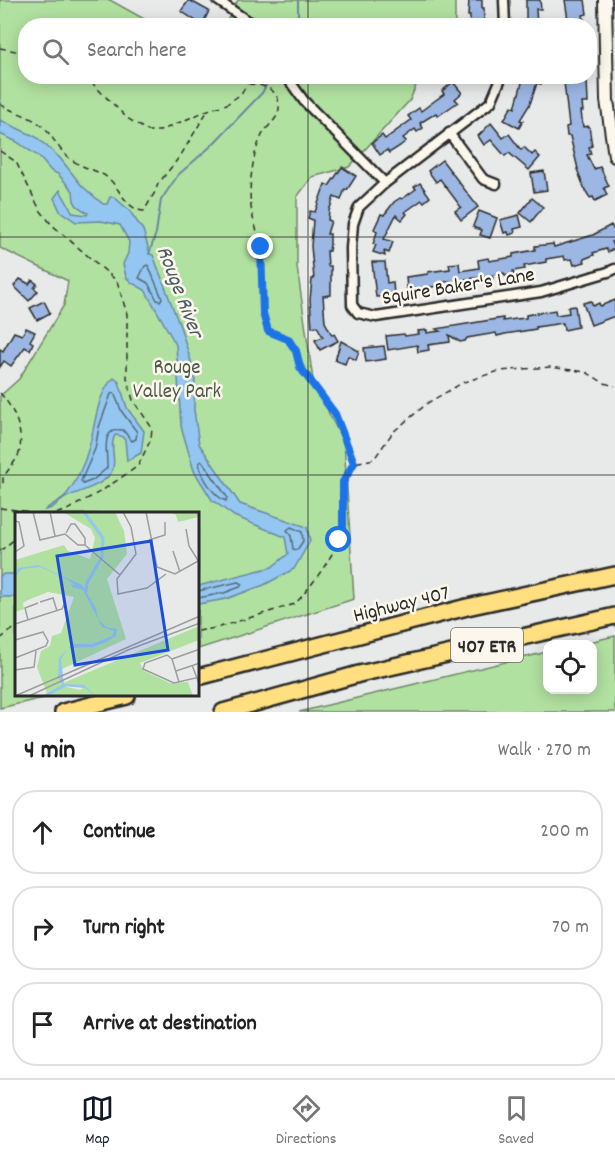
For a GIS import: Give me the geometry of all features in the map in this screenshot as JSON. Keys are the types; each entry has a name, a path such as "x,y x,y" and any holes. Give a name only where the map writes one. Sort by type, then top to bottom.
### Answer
{"highway":[{"name":"Highway 407","path":"200,676 467,607 615,575"},
{"name":"407 ETR","path":"224,712 359,674 615,616"},
{"path":"63,712 122,697"}],"street":[{"path":"217,0 243,18"},
{"path":"504,0 505,18"},
{"path":"605,0 607,100 615,156"},
{"path":"292,84 304,101 385,183"},
{"name":"Squire Baker's Lane","path":"499,84 491,102 385,183 359,207 353,224 351,248 352,305 358,314 376,317 541,292 615,268"},
{"path":"449,133 483,179 496,184"}],"path":[{"path":"0,48 18,51"},
{"path":"93,84 127,118 148,131 160,131 227,104 241,94 249,84 266,85 274,93 279,103 279,112 264,133 256,150 250,181 252,211 261,247 263,313 268,331 288,339 296,351 300,367 335,414 354,463"},
{"path":"0,104 11,112 40,124 59,150 76,164 107,176 128,203 139,211 144,211 158,184 181,155 208,110"},
{"path":"0,151 16,162 40,210 52,225 117,281 127,314 127,378 133,400 152,428 151,439 138,466 103,490 61,512"},
{"path":"200,631 296,604 305,594 339,540 343,529 343,482 354,463 374,459 393,432 429,402 464,382 499,371 550,367 586,372 604,383 615,386"},
{"path":"0,393 9,403 17,420 20,449 0,486"},
{"path":"0,508 27,512"},
{"path":"0,550 15,539"},
{"path":"0,639 15,628"}],"green space":[{"name":"Rouge Valley Park","path":"0,0 110,0 142,18 18,18 18,84 417,84 410,100 349,167 312,177 297,197 297,267 314,387 325,398 329,414 344,442 354,599 200,648 200,512 15,512 15,697 48,697 0,708 0,396 19,379 64,305 68,281 0,248"},
{"path":"238,0 455,0 455,18 228,18"},
{"path":"615,636 615,712 299,712 543,653 543,694 597,694 597,640"}],"water":[{"path":"0,120 36,137 60,158 82,186 103,204 107,204 110,197 114,197 129,210 143,230 150,254 153,255 181,329 195,374 194,410 199,444 240,504 307,527 310,541 294,569 264,585 226,599 200,604 200,585 272,567 288,554 285,537 234,516 212,500 194,471 181,426 176,345 145,290 126,277 123,264 128,253 129,242 120,225 101,221 76,222 60,211 54,198 60,190 73,213 87,215 88,213 77,206 73,191 58,174 51,171 39,157 0,134"},
{"path":"114,378 119,382 127,408 144,431 141,453 127,461 125,440 115,435 113,439 114,464 106,479 45,510 64,497 76,480 87,453 100,401 108,384"},
{"path":"15,574 15,597 0,597 0,576"}],"building":[{"path":"189,0 209,11 206,18 192,18 181,11"},
{"path":"469,0 482,0 484,18 468,16"},
{"path":"526,0 540,0 541,9 536,9 537,18 526,18"},
{"path":"565,0 585,0 587,14 583,15 584,18 568,18"},
{"path":"451,84 455,84 462,93 455,99 458,102 438,116 436,113 420,123 423,128 417,132 415,129 403,138 406,141 400,146 389,153 387,150 380,155 372,143 382,135 385,139 411,120 408,116 419,108 421,111 444,94 442,91"},
{"path":"522,84 537,84 530,104 520,120 523,121 519,128 504,120 512,106 515,108"},
{"path":"564,84 587,84 588,103 582,103 583,111 581,111 583,127 589,126 592,146 589,147 591,154 587,155 594,169 600,167 609,186 604,188 607,195 595,201 585,190 577,169 570,136 567,136 566,127 569,126"},
{"path":"491,123 503,138 509,134 521,150 524,147 532,155 535,152 540,157 529,170 509,153 505,156 491,140 484,145 478,136"},
{"path":"442,160 478,207 461,220 455,211 461,207 440,179 436,182 428,171"},
{"path":"342,167 356,176 347,190 345,189 341,200 334,197 329,211 328,220 331,221 327,234 330,234 330,244 329,251 327,251 328,266 331,266 331,295 323,296 325,322 338,341 320,350 315,340 323,337 317,326 312,327 310,300 312,279 314,279 311,246 313,220 308,218 310,211 315,212 325,184 329,186"},
{"path":"544,171 547,190 534,192 531,173"},
{"path":"420,183 430,197 405,212 407,214 402,220 396,215 384,239 393,242 389,253 384,251 385,256 373,252 377,232 374,229 381,214 384,215 394,202 416,189 414,187"},
{"path":"532,198 543,207 531,222 520,213"},
{"path":"479,211 497,218 490,238 480,235 482,230 473,226"},
{"path":"519,215 522,227 514,229 515,233 509,235 508,232 504,233 500,220"},
{"path":"611,225 615,232 615,241 612,242 615,248 608,252 606,249 593,253 594,255 584,259 585,262 574,265 572,259 565,260 564,256 524,266 525,269 513,271 514,275 505,276 504,273 492,275 493,278 459,280 460,283 451,284 451,281 438,283 439,286 407,290 406,277 450,269 449,264 459,263 460,271 479,268 478,260 488,258 489,261 513,257 513,254 535,250 535,246 553,244 554,247 593,235"},
{"path":"372,262 385,262 387,283 393,282 394,296 376,297"},
{"path":"20,279 29,284 32,280 37,284 34,288 38,291 29,301 14,286"},
{"path":"615,300 615,316 591,325 583,303 591,301 593,306 599,303 600,306"},
{"path":"44,301 50,313 37,320 30,308"},
{"path":"575,306 578,327 564,330 563,323 497,336 496,333 467,338 460,342 449,335 450,342 428,345 429,350 418,352 417,345 388,350 386,336 419,334 418,331 427,330 427,333 440,331 436,329 503,318 503,321 526,318 526,315 555,310 556,315 569,313 568,307"},
{"path":"26,328 35,332 30,341 33,343 30,350 25,347 11,366 4,361 0,367 0,349 3,351 14,332 22,335"},
{"path":"341,341 359,351 356,360 348,356 345,364 335,360"},
{"path":"384,346 386,359 366,362 364,348"}],"waterway":[{"path":"298,0 298,18"},
{"name":"Rouge River","path":"149,254 156,233 161,200 178,175 210,147 262,93 267,84"}],"route":[{"path":"261,247 260,283 263,313 268,331 288,339 296,351 300,367 335,414 354,463 343,482 343,529 339,540"}]}
